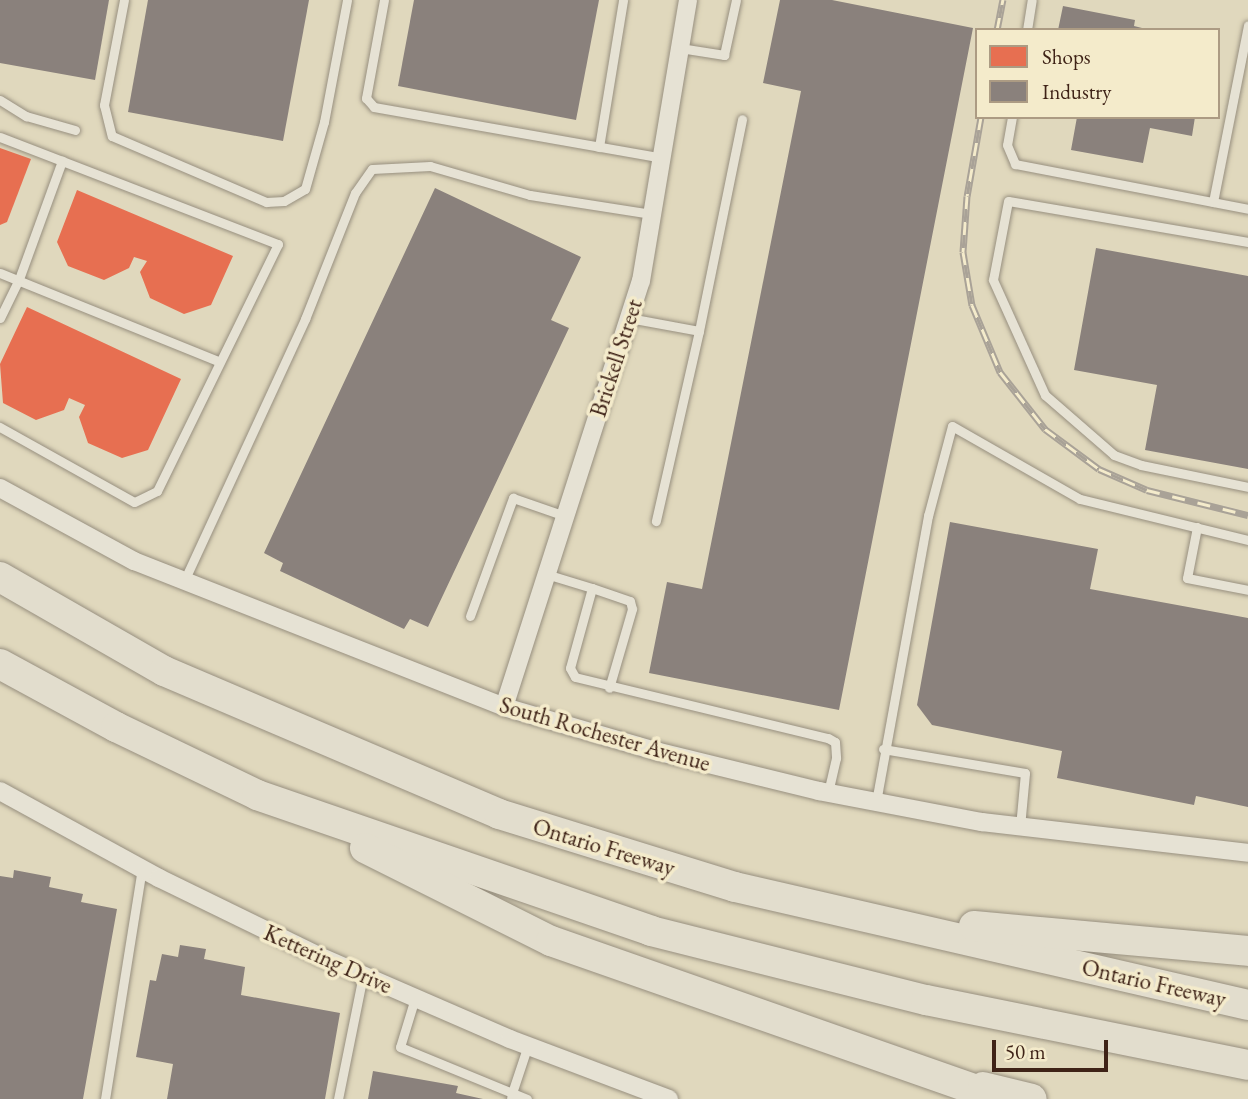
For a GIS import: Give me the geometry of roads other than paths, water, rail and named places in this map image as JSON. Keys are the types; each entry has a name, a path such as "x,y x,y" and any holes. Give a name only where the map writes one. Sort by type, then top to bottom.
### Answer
{"highway":[{"name":"Ontario Freeway","path":"0,577 164,671 499,814 735,887 1247,1004"},
{"path":"0,664 116,727 551,942 1002,1099"},
{"path":"257,795 651,931 926,1000 1240,1063"},
{"path":"852,915 1248,951"},
{"path":"945,1078 1032,1099"}],"street":[{"name":"Brickell Street","path":"504,706 641,281 688,0"},
{"name":"South Rochester Avenue","path":"0,488 134,561 504,706 659,752 828,793 1020,827 1248,853"},
{"name":"Kettering Drive","path":"0,791 142,869 363,975 528,1045 669,1099"}],"lane":[{"path":"124,0 104,105 112,136 266,202 284,201 305,190 324,122 347,0"},
{"path":"384,0 366,98 374,107 662,158"},
{"path":"598,147 623,0"},
{"path":"680,48 718,54 728,51 736,0"},
{"path":"1027,28 1032,0"},
{"path":"1213,202 1248,25"},
{"path":"0,100 26,116 75,131"},
{"path":"656,521 699,331 742,118"},
{"path":"1012,119 1007,145 1015,164 1248,209"},
{"path":"0,136 278,244 157,491 134,502 0,427"},
{"path":"0,318 19,279 62,161"},
{"path":"184,581 305,319 355,193 372,169 430,166 530,195 652,214"},
{"path":"1248,242 1008,201 993,280 1045,395 1114,455 1141,466 1248,487"},
{"path":"0,273 220,362"},
{"path":"629,318 699,331"},
{"path":"876,802 883,749 928,516 952,426 1080,499 1248,540"},
{"path":"470,616 513,498 565,516"},
{"path":"1196,527 1187,578 1248,590"},
{"path":"546,574 630,601 632,609 609,688"},
{"path":"592,589 570,668 575,677 609,688 828,738 835,743 836,758 828,793"},
{"path":"883,749 1025,773 1020,827"},
{"path":"105,1099 142,869"},
{"path":"338,1099 363,975"},
{"path":"415,998 400,1047 511,1096 527,1099"},
{"path":"511,1096 528,1045"}],"railway":[{"path":"997,28 1003,0"},
{"path":"981,119 967,196 963,252 972,305 1000,372 1045,429 1099,469 1147,490 1248,515"}]}
